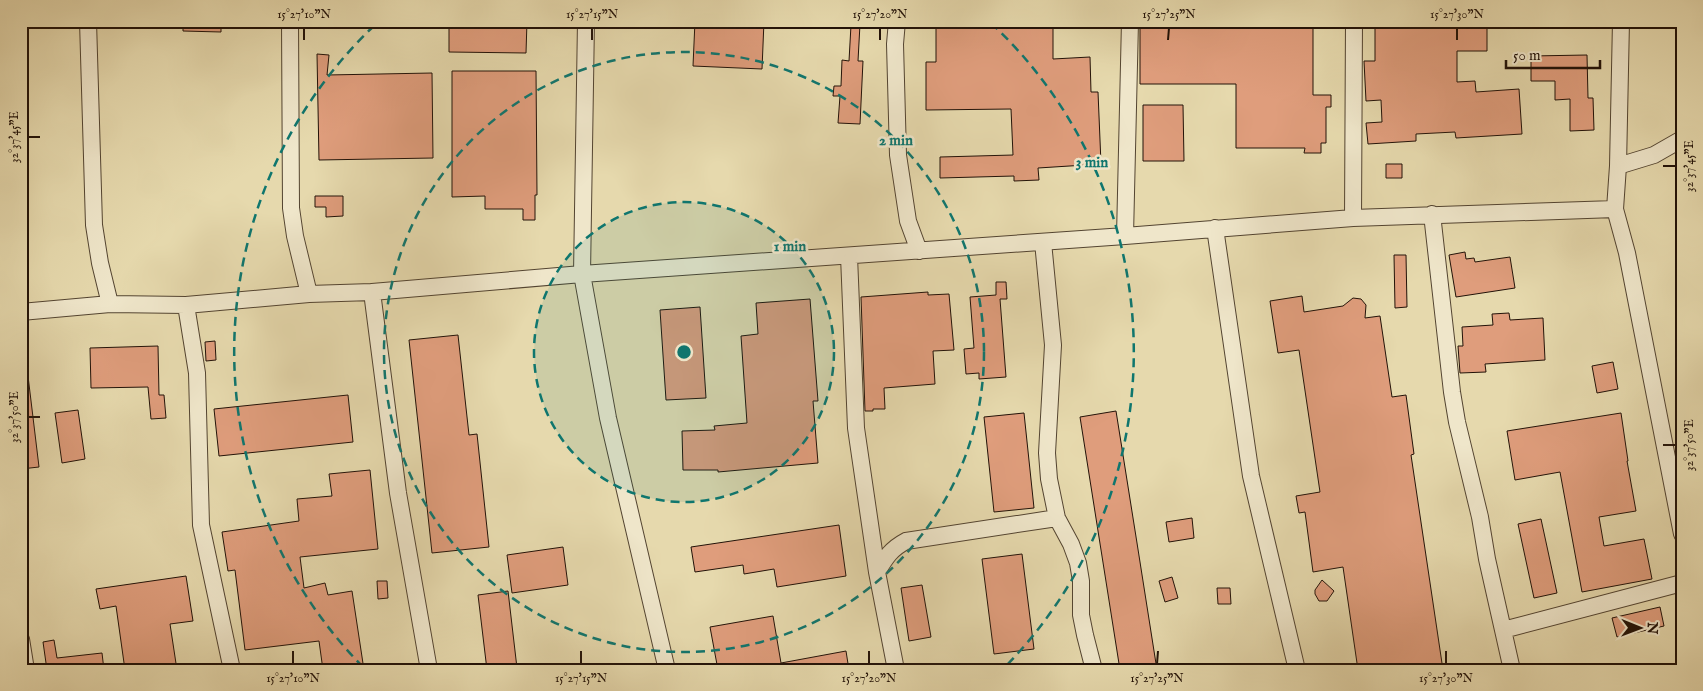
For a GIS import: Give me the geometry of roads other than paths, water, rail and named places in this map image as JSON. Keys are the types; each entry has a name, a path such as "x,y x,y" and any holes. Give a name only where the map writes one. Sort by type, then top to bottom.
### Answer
{"street":[{"path":"88,21 94,225 100,263 110,304"},
{"path":"290,21 291,208 295,236 309,294"},
{"path":"586,21 582,274 608,418 667,670"},
{"path":"897,21 895,44 898,155 908,221 919,251"},
{"path":"1124,236 1130,21"},
{"path":"1353,218 1354,21"},
{"path":"1621,21 1618,166 1615,209 1627,253 1682,534"},
{"path":"1618,166 1654,155 1682,139"},
{"path":"21,312 110,304 186,305 309,294 372,292 582,274 1353,218 1615,209"},
{"path":"1432,214 1457,422 1480,517 1487,559 1512,670"},
{"path":"1215,228 1251,476 1297,670"},
{"path":"1043,242 1053,345 1047,453 1049,479 1057,518 1071,544 1078,563 1081,615 1084,635 1094,670"},
{"path":"849,256 856,428 878,572 896,670"},
{"path":"372,292 398,493 428,670"},
{"path":"186,305 197,373 201,525 232,670"},
{"path":"878,572 894,548 906,541 1057,518"},
{"path":"1503,630 1682,583"},
{"path":"21,639 26,670"}]}
